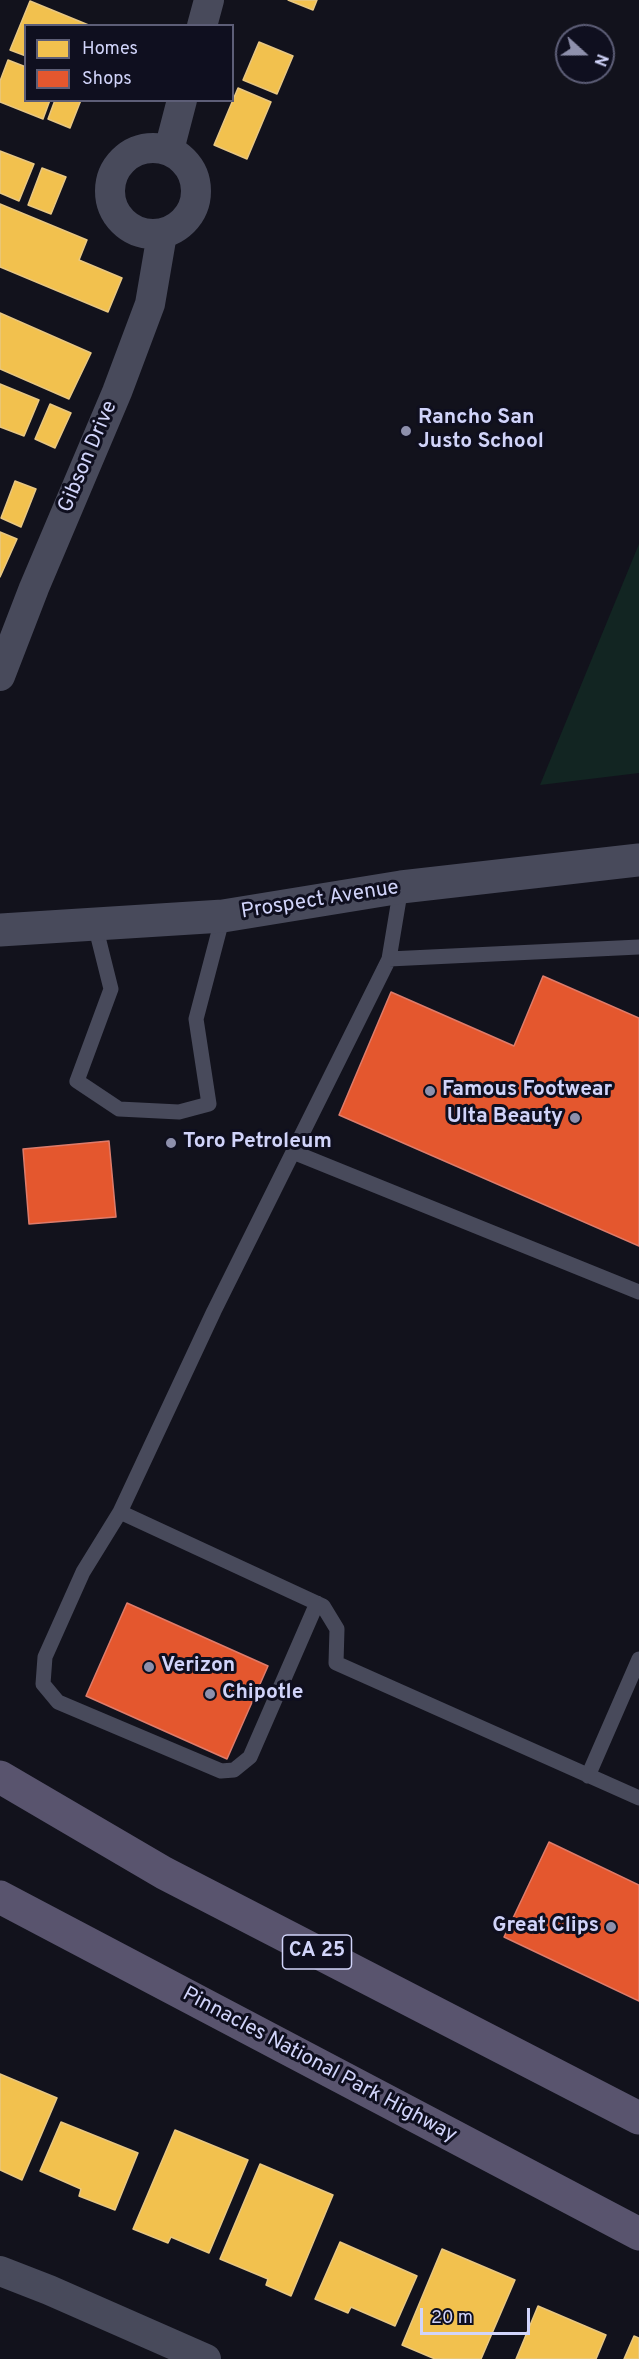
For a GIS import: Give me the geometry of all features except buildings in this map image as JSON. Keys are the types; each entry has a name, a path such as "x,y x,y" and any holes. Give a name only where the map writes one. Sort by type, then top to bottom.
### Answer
{"main road":[{"name":"CA 25","path":"0,1777 164,1873 639,2118"},
{"name":"Pinnacles National Park Highway","path":"0,1896 639,2234"}],"street":[{"path":"203,24 209,0"},
{"path":"169,150 181,102"},
{"path":"157,147 169,150 186,162 195,179 196,197 189,215 176,228 162,234 141,233 122,223 111,205 109,186 115,169 126,156 143,148 157,147"},
{"name":"Gibson Drive","path":"0,676 34,588 117,392 150,304 162,234"},
{"name":"Prospect Avenue","path":"0,930 223,916 401,887 639,860"},
{"path":"0,2271 206,2359"}],"lane":[{"path":"317,1603 250,1757 234,1770 221,1771 58,1702 44,1684 45,1657 83,1572 120,1512 214,1311 389,959 401,887"},
{"path":"95,925 111,989 77,1081 119,1109 179,1112 209,1104 196,1020 223,916"},
{"path":"389,959 639,947"},
{"path":"293,1152 639,1292"},
{"path":"120,1512 323,1606 337,1629 336,1663 639,1798"},
{"path":"588,1776 639,1659"}],"green space":[{"path":"639,544 639,773 540,785"}],"place":[{"name":"Rancho San Justo School","path":"406,431"},
{"name":"Famous Footwear","path":"430,1091"},
{"name":"Ulta Beauty","path":"575,1118"},
{"name":"Toro Petroleum","path":"171,1143"},
{"name":"Verizon","path":"149,1667"},
{"name":"Chipotle","path":"210,1694"},
{"name":"Great Clips","path":"611,1927"}]}
